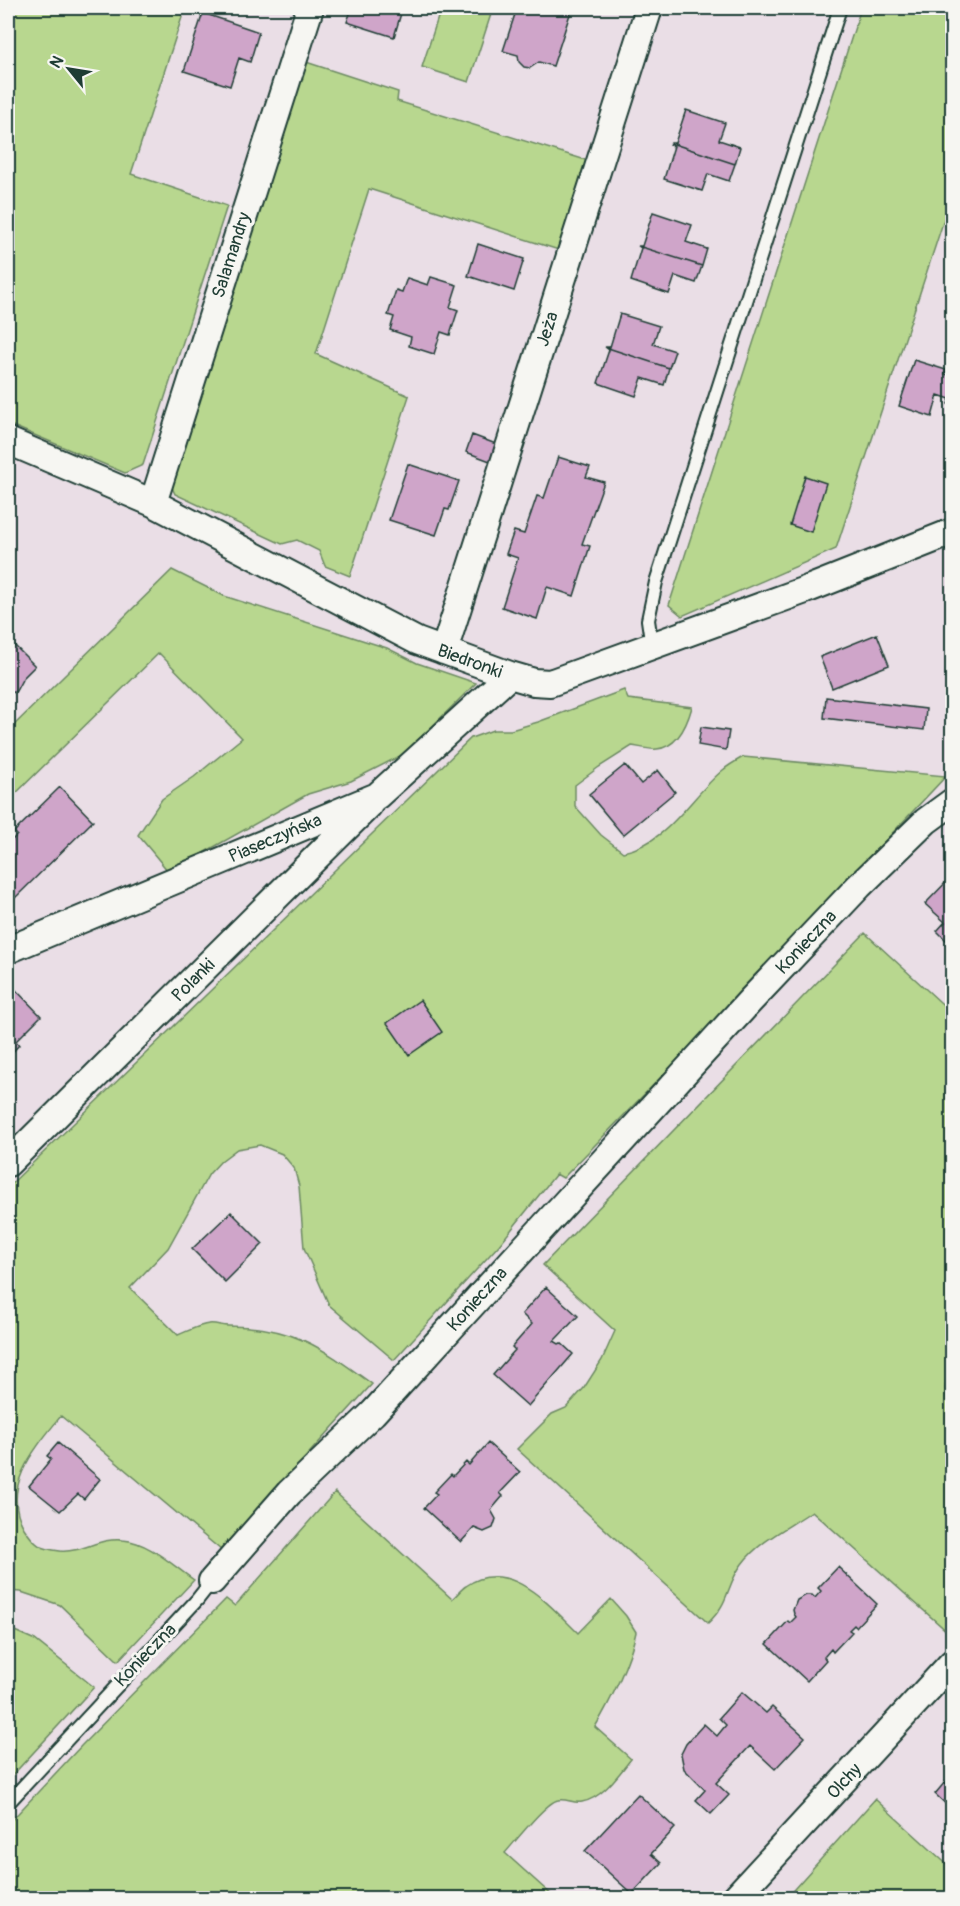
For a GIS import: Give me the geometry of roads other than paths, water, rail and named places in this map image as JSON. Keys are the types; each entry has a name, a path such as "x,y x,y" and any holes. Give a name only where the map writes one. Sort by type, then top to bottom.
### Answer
{"street":[{"name":"Salamandry","path":"153,503 310,8"},
{"name":"Jeża","path":"444,651 649,8"},
{"name":"Biedronki","path":"8,441 153,503 417,641 534,682 550,683 952,532"},
{"name":"Piaseczyńska","path":"8,950 377,796 510,675"},
{"name":"Polanki","path":"8,1163 377,796"},
{"name":"Konieczna","path":"212,1581 289,1492 373,1413 750,1001 859,886 926,821 952,802"},
{"name":"Olchy","path":"735,1899 952,1663"}],"lane":[{"path":"652,646 648,620 656,582 840,8"},
{"name":"Konieczna","path":"8,1803 197,1600 212,1581"}]}
